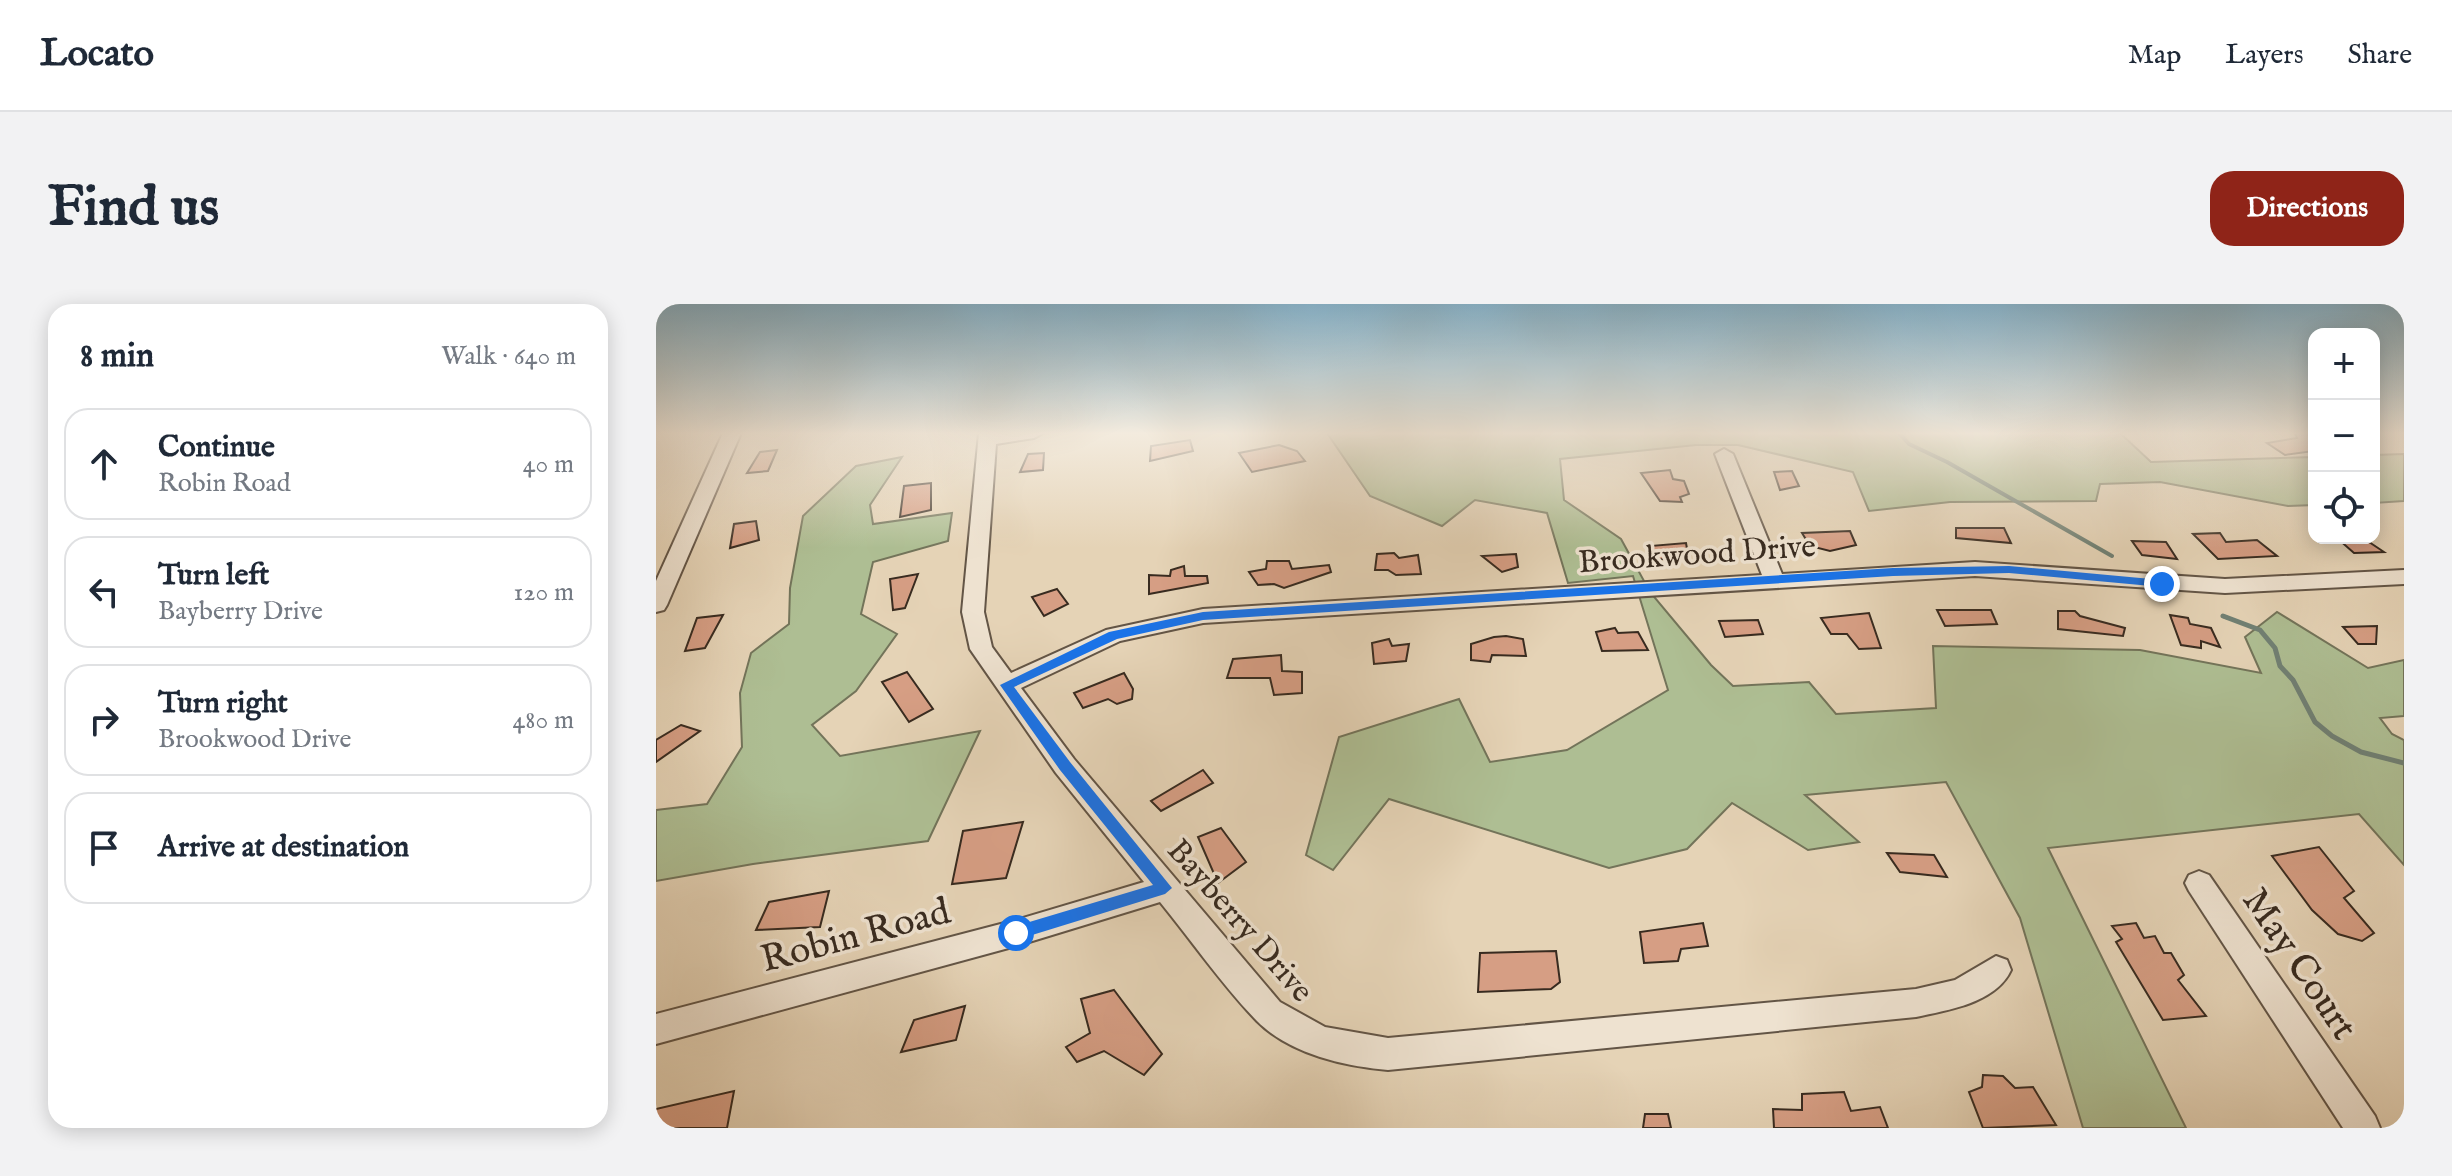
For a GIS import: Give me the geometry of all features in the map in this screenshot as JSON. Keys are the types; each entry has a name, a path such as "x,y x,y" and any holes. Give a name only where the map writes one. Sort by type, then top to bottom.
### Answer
{"street":[{"path":"656,605 715,471"},
{"name":"Bayberry Drive","path":"985,471 973,612 981,649 1065,766 1269,1012 1292,1030 1322,1044 1356,1052 1388,1054 1916,1003 1961,993 1996,970"},
{"path":"1731,471 1774,580"},
{"name":"Brookwood Drive","path":"1006,685 1114,635 1203,616 1975,569 2225,586 2399,581"},
{"name":"May Court","path":"2199,883 2363,1128"},
{"name":"Robin Road","path":"656,1029 1016,933 1165,888"}],"green space":[{"path":"850,471 892,471 870,505 873,524 952,513 948,541 873,562 861,614 897,634 856,691 812,725 840,756 980,731 928,841 753,864 656,881 656,810 707,804 742,747 740,693 751,653 789,624 790,588 803,516"},
{"path":"1353,471 1561,471 1564,500 1621,539 1650,592 1711,665 1733,686 1809,682 1836,714 1936,708 1933,646 2140,650 2261,673 2245,637 2277,612 2368,668 2404,660 2404,716 2380,718 2392,734 2404,740 2404,865 2359,814 2048,848 2186,1128 2083,1128 2020,918 1946,782 1805,795 1859,842 1808,850 1732,803 1687,849 1609,868 1389,799 1333,870 1306,855 1339,737 1459,699 1490,762 1567,750 1668,690 1633,576 1568,583 1547,513 1475,500 1442,526 1370,496"},
{"path":"1851,471 2308,471 2308,505 2288,506 2160,482 2100,484 2096,501 1950,502 1869,511"},
{"path":"2380,471 2404,471 2404,501 2380,503"}],"building":[{"path":"1670,471 1673,479 1684,481 1689,494 1680,497 1682,502 1660,501 1641,473"},
{"path":"1792,471 1799,486 1780,490 1774,472"},
{"path":"931,483 931,510 900,517 904,486"},
{"path":"756,521 759,540 730,548 734,524"},
{"path":"1956,528 2004,528 2011,543 1956,538"},
{"path":"1850,531 1856,545 1830,551 1810,546 1802,533"},
{"path":"2220,533 2226,542 2257,540 2277,556 2218,559 2193,534"},
{"path":"2132,541 2166,542 2177,559 2142,555"},
{"path":"1686,543 1689,560 1657,559 1650,546"},
{"path":"2344,544 2372,544 2384,552 2354,553"},
{"path":"1394,553 1399,558 1418,555 1421,574 1396,575 1388,570 1375,570 1377,554"},
{"path":"1516,554 1518,567 1502,572 1482,556"},
{"path":"1267,561 1289,561 1292,569 1329,565 1331,572 1284,588 1274,584 1258,585 1249,572 1266,569"},
{"path":"1184,566 1185,576 1207,576 1208,583 1149,594 1149,575 1170,576 1171,570"},
{"path":"918,574 905,608 893,610 890,579"},
{"path":"1057,589 1068,604 1044,616 1032,597"},
{"path":"1937,610 1991,610 1997,624 1945,626"},
{"path":"2058,611 2075,611 2080,616 2125,628 2123,636 2058,629"},
{"path":"1869,613 1881,648 1859,649 1847,634 1831,634 1821,618"},
{"path":"723,615 705,648 685,651 697,618"},
{"path":"2170,615 2188,618 2190,624 2211,628 2220,647 2201,641 2201,648 2181,645"},
{"path":"1758,620 1763,634 1725,637 1719,621"},
{"path":"2377,626 2376,644 2358,644 2343,627"},
{"path":"1615,628 1618,633 1638,632 1648,650 1602,651 1596,632"},
{"path":"1506,636 1523,639 1526,656 1492,655 1490,662 1471,660 1471,644"},
{"path":"1389,639 1392,646 1409,644 1406,661 1374,664 1372,643"},
{"path":"1281,655 1282,671 1302,672 1302,693 1274,695 1270,678 1227,678 1233,659"},
{"path":"907,672 933,709 909,722 882,682"},
{"path":"1124,673 1133,689 1132,699 1117,704 1108,699 1083,708 1074,693"},
{"path":"681,725 700,731 656,762 656,740"},
{"path":"1203,770 1213,783 1161,811 1151,801"},
{"path":"1023,822 1006,878 952,884 963,831"},
{"path":"1221,828 1246,862 1218,883 1198,837"},
{"path":"2319,847 2354,891 2344,898 2374,933 2362,941 2338,934 2312,910 2272,856"},
{"path":"1887,853 1934,855 1947,877 1900,872"},
{"path":"829,891 820,927 756,930 769,902"},
{"path":"1703,923 1708,946 1681,949 1678,961 1644,963 1640,932"},
{"path":"2136,923 2144,938 2155,936 2164,953 2171,953 2184,975 2178,980 2206,1016 2163,1020 2116,942 2122,939 2112,926"},
{"path":"1556,951 1560,982 1551,989 1478,992 1480,953"},
{"path":"1114,990 1162,1054 1144,1075 1104,1051 1077,1062 1066,1047 1090,1033 1081,999"},
{"path":"965,1006 956,1040 901,1052 914,1020"},
{"path":"1983,1075 2003,1076 2015,1088 2033,1087 2056,1125 1983,1128 1969,1092 1982,1087"},
{"path":"734,1091 727,1128 656,1128 656,1109"},
{"path":"1844,1092 1851,1111 1880,1107 1888,1128 1774,1128 1773,1109 1802,1110 1802,1094"},
{"path":"1645,1114 1668,1114 1671,1128 1643,1128"}],"waterway":[{"path":"1964,471 2112,556"},
{"path":"2228,618 2223,616 2260,630 2275,648 2280,666 2293,680 2315,722 2332,736 2361,752 2404,763"}],"route":[{"path":"1016,933 1165,888 1065,766 1006,685 1114,635 1203,616 1893,572 2009,569 2162,584"}]}
